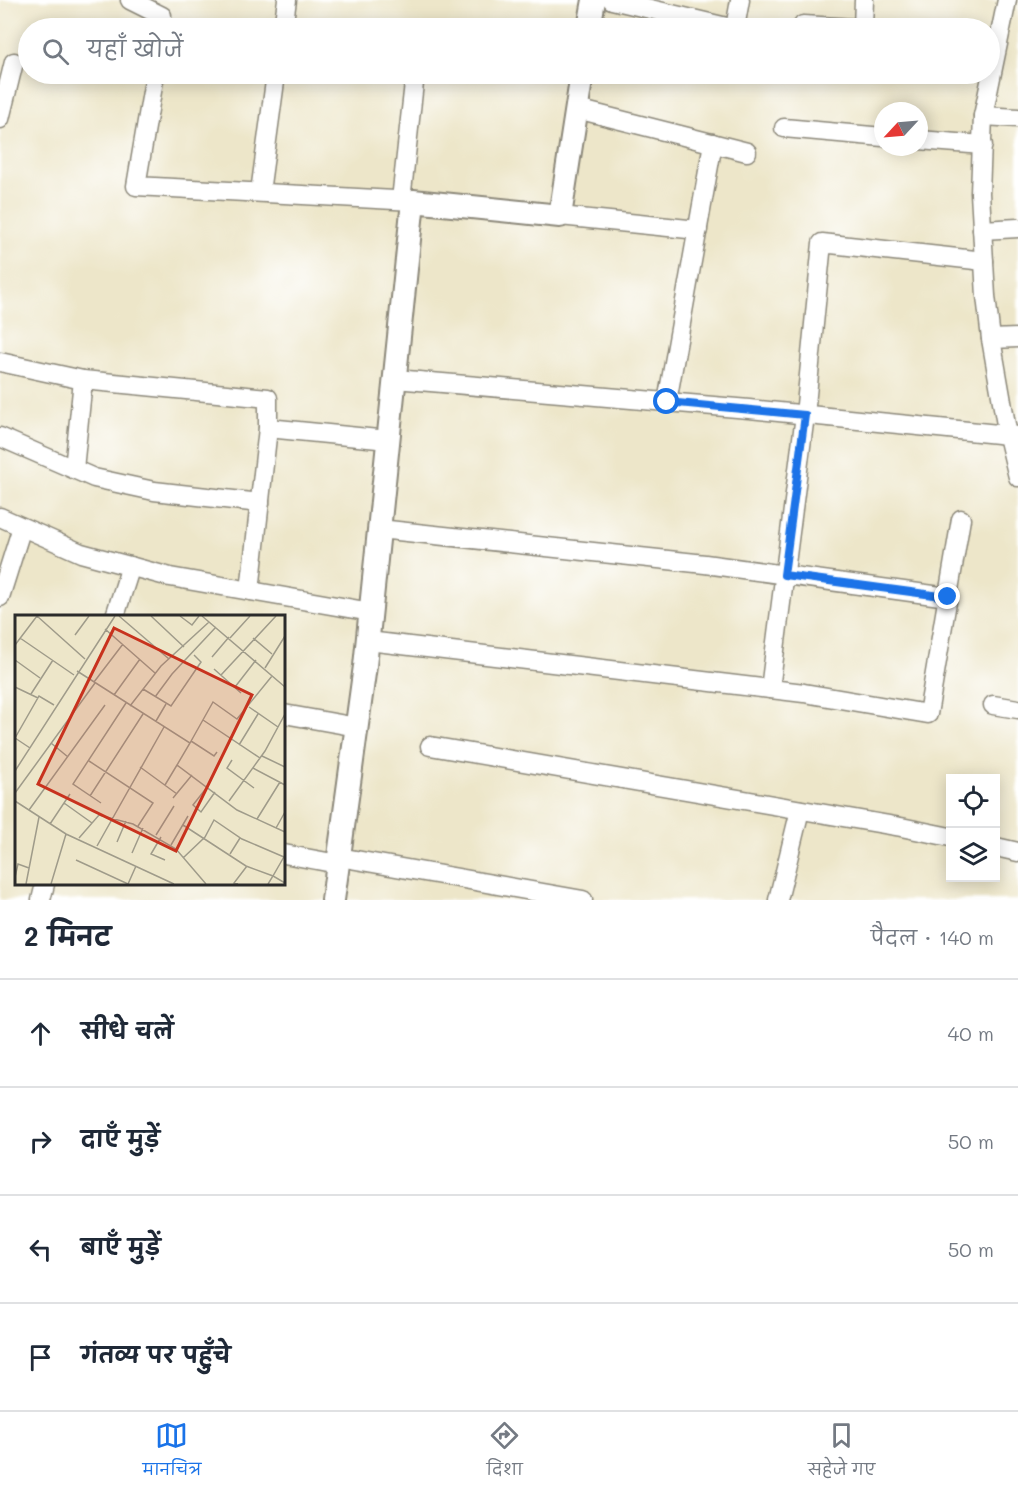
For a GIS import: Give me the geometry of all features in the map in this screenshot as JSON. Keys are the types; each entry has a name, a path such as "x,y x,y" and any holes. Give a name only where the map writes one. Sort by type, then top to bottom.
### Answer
{"street":[{"path":"130,0 162,16 162,18"},
{"path":"284,18 286,0"},
{"path":"591,18 594,0"},
{"path":"612,0 690,18"},
{"path":"736,18 740,0"},
{"path":"863,18 864,0"},
{"path":"1000,20 1007,0"},
{"path":"1,114 14,62"},
{"path":"152,84 136,186 407,200 698,230"},
{"path":"260,192 275,84"},
{"path":"333,900 368,641 395,379 415,84"},
{"path":"560,216 581,84"},
{"path":"988,84 983,117 980,193 984,261 991,339 1013,436 1018,477"},
{"path":"577,109 747,152"},
{"path":"983,117 1018,118"},
{"path":"784,129 874,136"},
{"path":"928,141 983,146"},
{"path":"667,402 713,143"},
{"path":"982,230 1018,228"},
{"path":"770,688 805,415 822,243 984,261"},
{"path":"991,339 1018,338"},
{"path":"0,362 83,380 268,398 268,428 250,591"},
{"path":"395,379 667,402 1013,436"},
{"path":"74,469 83,380"},
{"path":"268,428 388,440"},
{"path":"0,437 94,478 154,491 260,503"},
{"path":"0,517 81,553 170,577 371,612"},
{"path":"368,641 770,688 928,714 961,519"},
{"path":"0,597 22,527"},
{"path":"379,528 694,562 948,597"},
{"path":"115,615 131,566"},
{"path":"993,705 1018,709"},
{"path":"285,714 357,727"},
{"path":"430,746 946,836"},
{"path":"778,900 800,810"},
{"path":"1000,848 1018,852"},
{"path":"285,854 338,860 583,900"},
{"path":"41,900 45,885"}],"route":[{"path":"667,402 805,415 784,575 948,597"}]}
